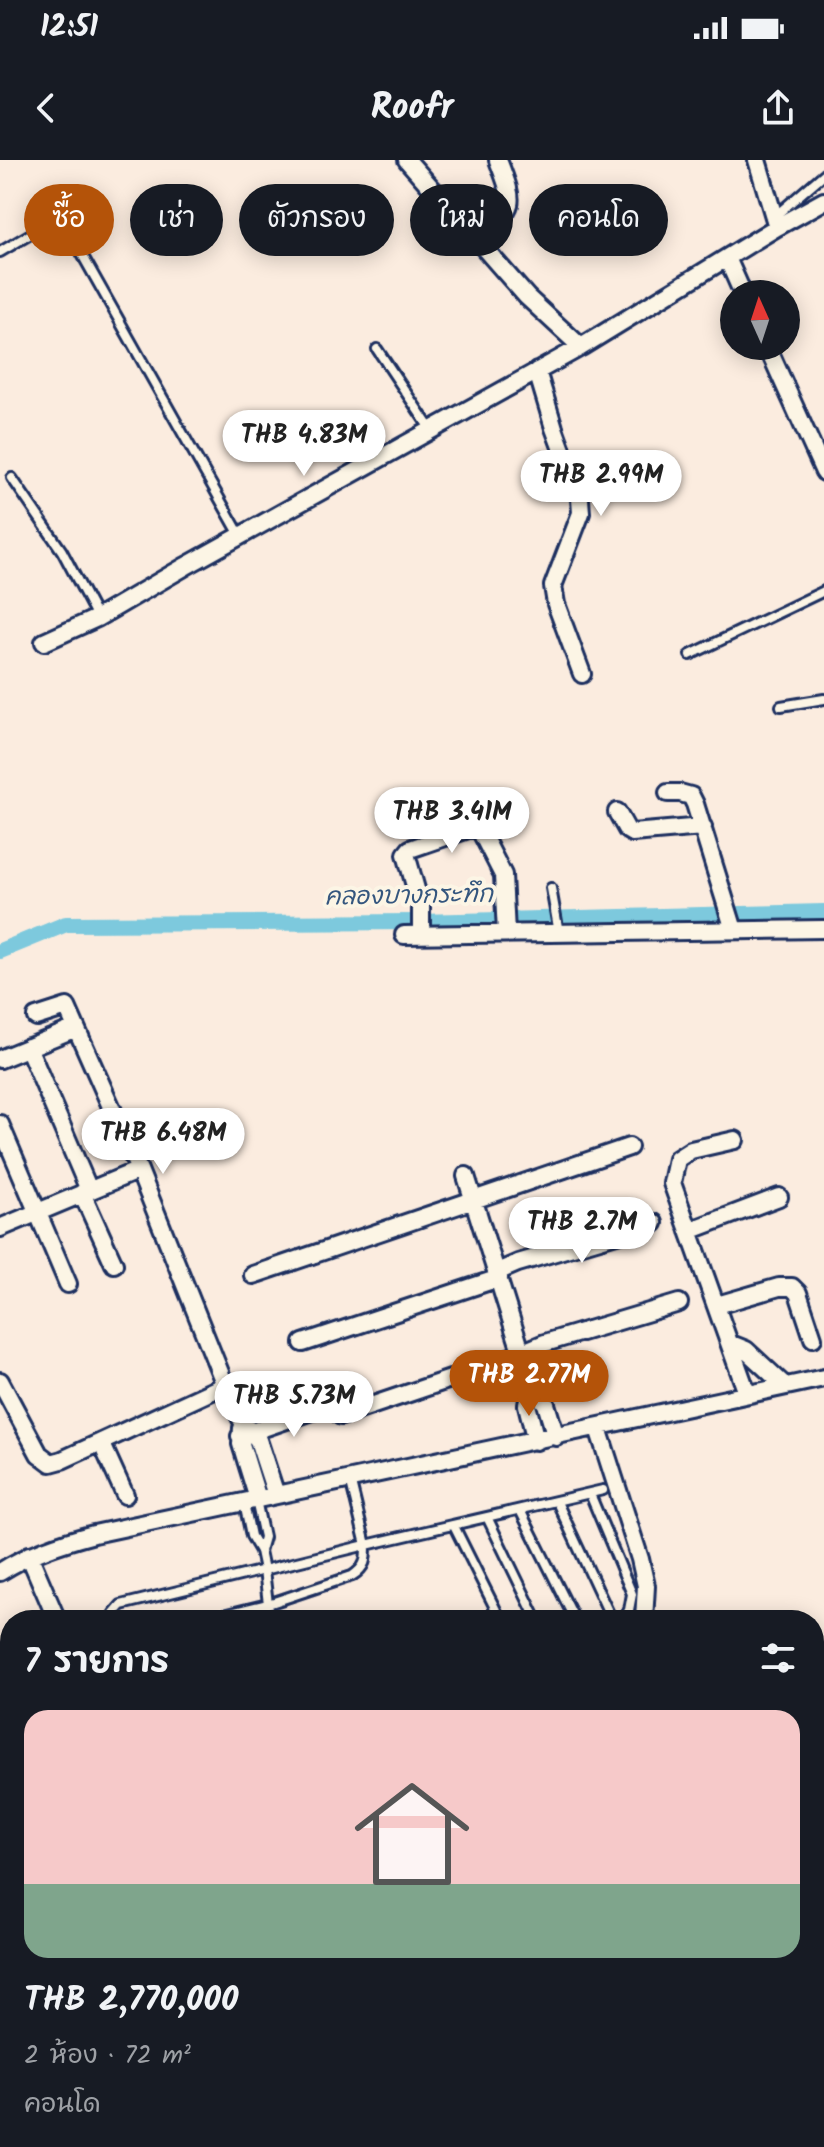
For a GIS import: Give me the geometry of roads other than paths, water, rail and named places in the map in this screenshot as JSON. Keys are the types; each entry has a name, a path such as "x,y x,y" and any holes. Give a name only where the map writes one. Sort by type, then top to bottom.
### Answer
{"street":[{"path":"407,160 428,184"},
{"path":"498,160 505,184"},
{"path":"757,160 776,222"},
{"path":"44,642 97,618 581,347 727,258 776,222 824,201"},
{"path":"491,256 527,297 581,347"},
{"path":"727,258 737,280"},
{"path":"773,360 824,472"},
{"path":"537,371 580,499 581,513 553,586 556,604 582,674"},
{"path":"668,793 691,796 732,924"},
{"path":"617,812 632,833 703,827"},
{"path":"506,931 503,875 480,830 471,828 410,849 406,854 421,907 415,933 506,931 732,924 824,929"},
{"path":"36,1017 67,1007 139,1170 225,1385 276,1495"},
{"path":"0,1059 76,1028"},
{"path":"28,1047 114,1264"},
{"path":"0,1124 68,1284"},
{"path":"735,1140 691,1150 677,1159 672,1183 747,1393"},
{"path":"253,1275 629,1147"},
{"path":"0,1228 139,1170"},
{"path":"466,1176 531,1383 546,1404 556,1437"},
{"path":"689,1231 779,1197"},
{"path":"303,1343 498,1275 518,1263 654,1223"},
{"path":"717,1305 779,1287 792,1287 798,1293 813,1338"},
{"path":"341,1416 492,1365 545,1343 679,1303"},
{"path":"731,1344 746,1350 785,1386"},
{"path":"0,1572 29,1555 94,1534 824,1378"},
{"path":"0,1381 39,1454 51,1463 225,1385"},
{"path":"531,1383 527,1405 536,1441"},
{"path":"245,1430 321,1408"},
{"path":"598,1428 640,1559 646,1586 645,1610"},
{"path":"245,1430 253,1501"},
{"path":"101,1442 125,1495"},
{"path":"29,1555 53,1610"}],"lane":[{"path":"776,222 824,174"},
{"path":"0,252 51,222 60,221 66,226 241,536"},
{"path":"377,349 431,430"},
{"path":"12,478 62,551 97,618"},
{"path":"690,655 824,591"},
{"path":"781,706 824,699"},
{"path":"551,888 558,929"},
{"path":"243,1610 352,1576 362,1569 366,1561 366,1545 350,1479"},
{"path":"117,1610 121,1605 603,1490"},
{"path":"590,1494 632,1594 629,1610"},
{"path":"253,1501 251,1536 260,1551 268,1604"},
{"path":"557,1502 607,1610"},
{"path":"520,1510 570,1610"},
{"path":"488,1519 532,1610"},
{"path":"454,1526 496,1610"}],"waterway":[{"name":"คลองบางกระทึก","path":"0,951 66,924 420,922 824,912"}]}
